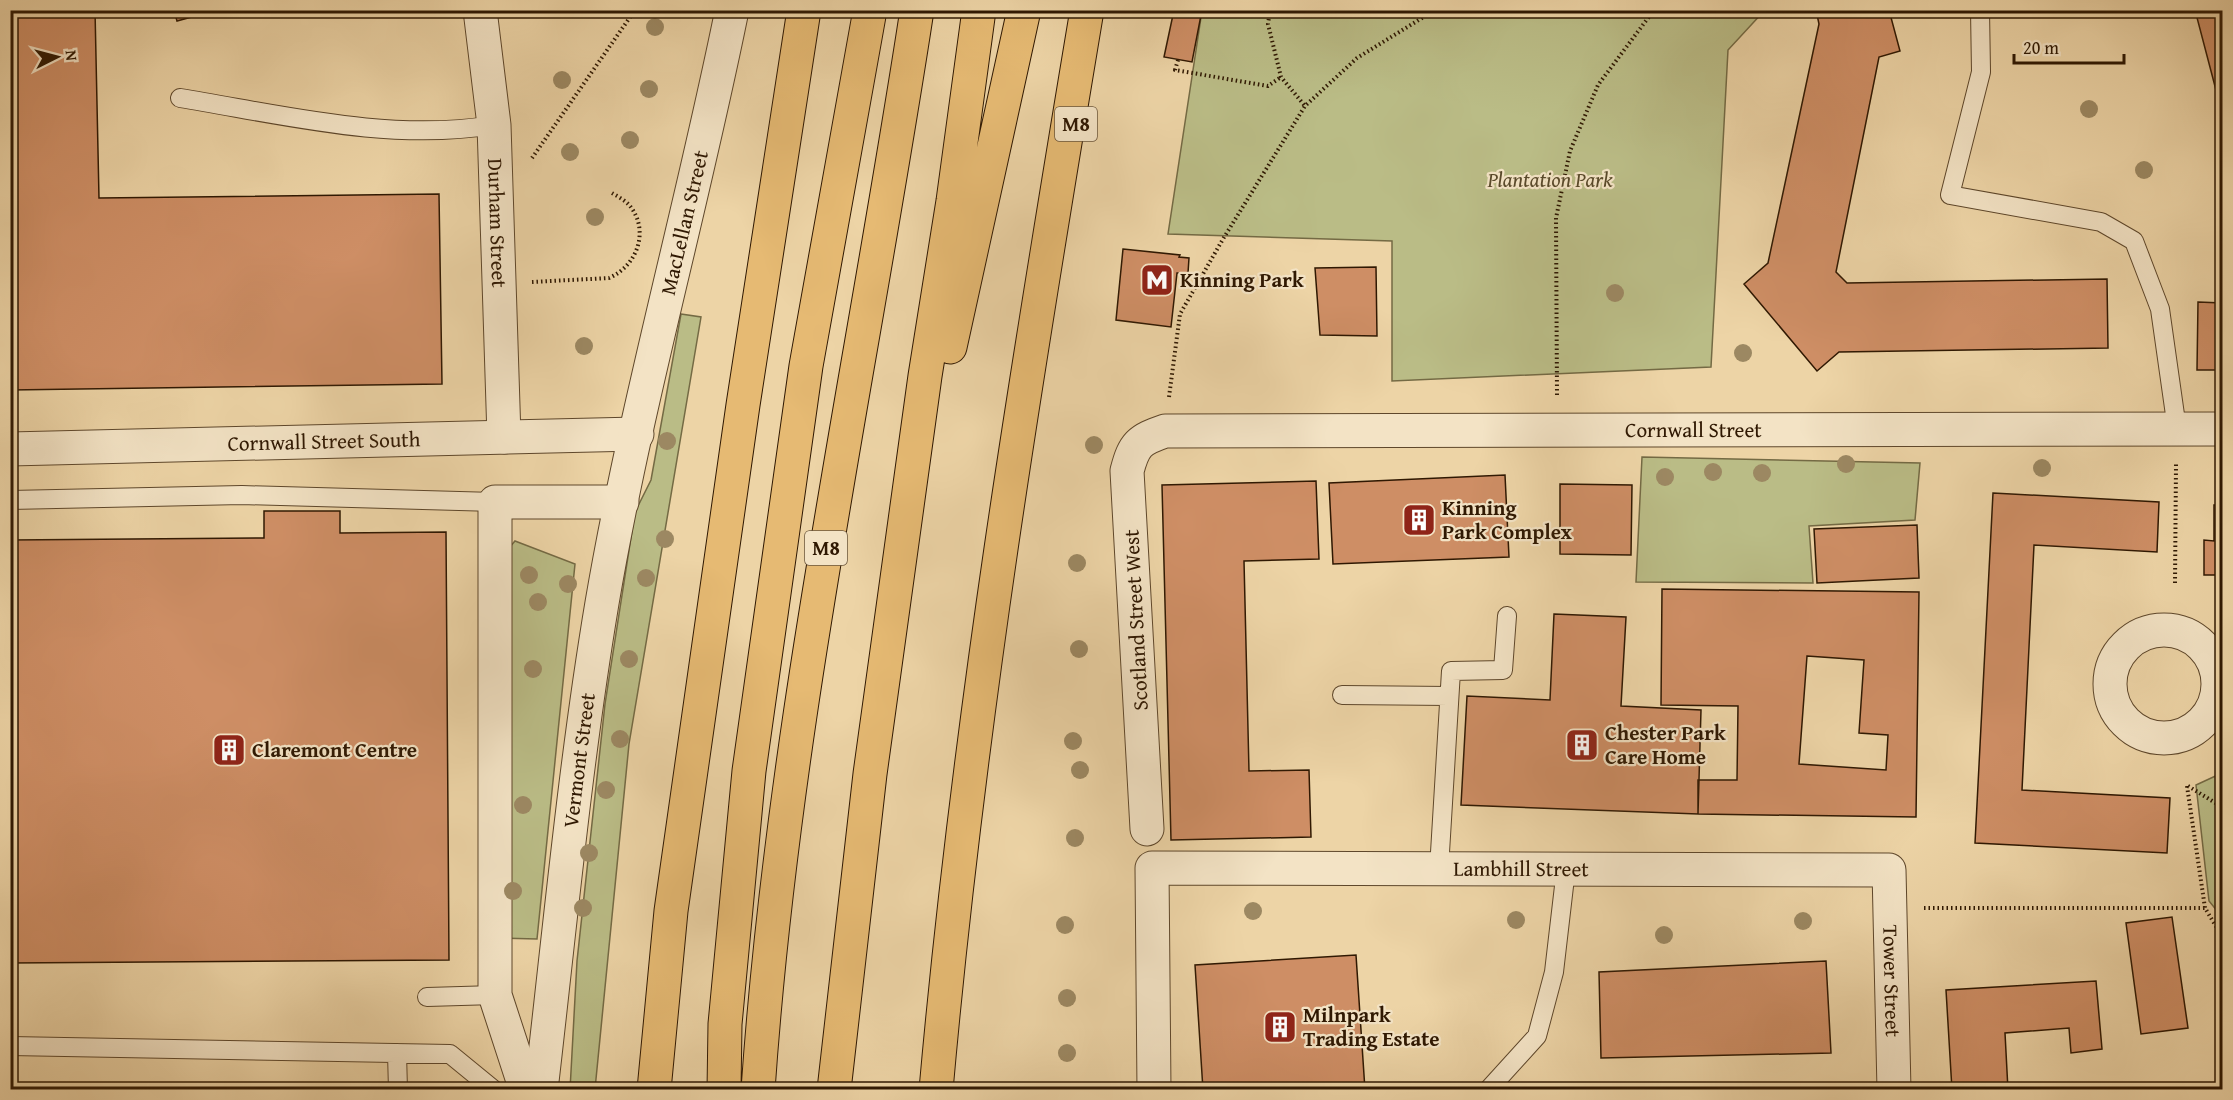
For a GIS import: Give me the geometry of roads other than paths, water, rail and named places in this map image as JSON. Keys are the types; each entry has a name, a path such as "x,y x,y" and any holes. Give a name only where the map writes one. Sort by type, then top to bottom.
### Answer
{"highway":[{"path":"654,1089 673,899 743,405 804,10"},
{"path":"724,1089 725,1024 749,771 806,366 870,10"},
{"name":"M8","path":"758,1089 782,856 809,659 916,10"},
{"path":"834,1089 850,934 892,613 981,10"},
{"path":"892,613 1024,10"},
{"name":"M8","path":"936,1089 964,809 1049,238 1087,10"},
{"name":"M8","path":"1049,238 1104,10"}],"street":[{"name":"Durham Street","path":"480,10 494,125 504,437"},
{"name":"MacLellan Street","path":"637,435 732,10"},
{"name":"Cornwall Street","path":"1165,431 2223,429"},
{"name":"Scotland Street West","path":"1148,829 1127,471 1133,450 1144,438 1165,431"},
{"name":"Cornwall Street South","path":"10,449 637,435"},
{"name":"Vermont Street","path":"541,1089 587,702 603,601 637,435"},
{"path":"526,1089 495,995 495,502 622,502"},
{"name":"Lambhill Street","path":"1154,1089 1152,868 1889,870"},
{"name":"Tower Street","path":"1889,870 1894,1089"}],"lane":[{"path":"1980,10 1981,72 1950,195 2101,222 2134,241 2160,309 2177,429"},
{"path":"180,98 358,128 456,132 494,125"},
{"path":"10,500 242,495 495,502"},
{"path":"1439,869 1451,671 1503,670 1507,616"},
{"path":"1342,695 1449,696"},
{"path":"1488,1089 1537,1036 1554,972 1566,869"},
{"path":"427,998 495,995"},
{"path":"10,1046 450,1054 494,1089"},
{"path":"397,1053 398,1089"}],"place":[{"name":"Kinning Park","path":"1157,280"},
{"name":"Kinning Park Complex","path":"1419,520"},
{"name":"Chester Park Care Home","path":"1582,745"},
{"name":"Claremont Centre","path":"229,750"},
{"name":"Milnpark Trading Estate","path":"1280,1027"}],"park label":[{"name":"Plantation Park","path":"1550,180"}]}
